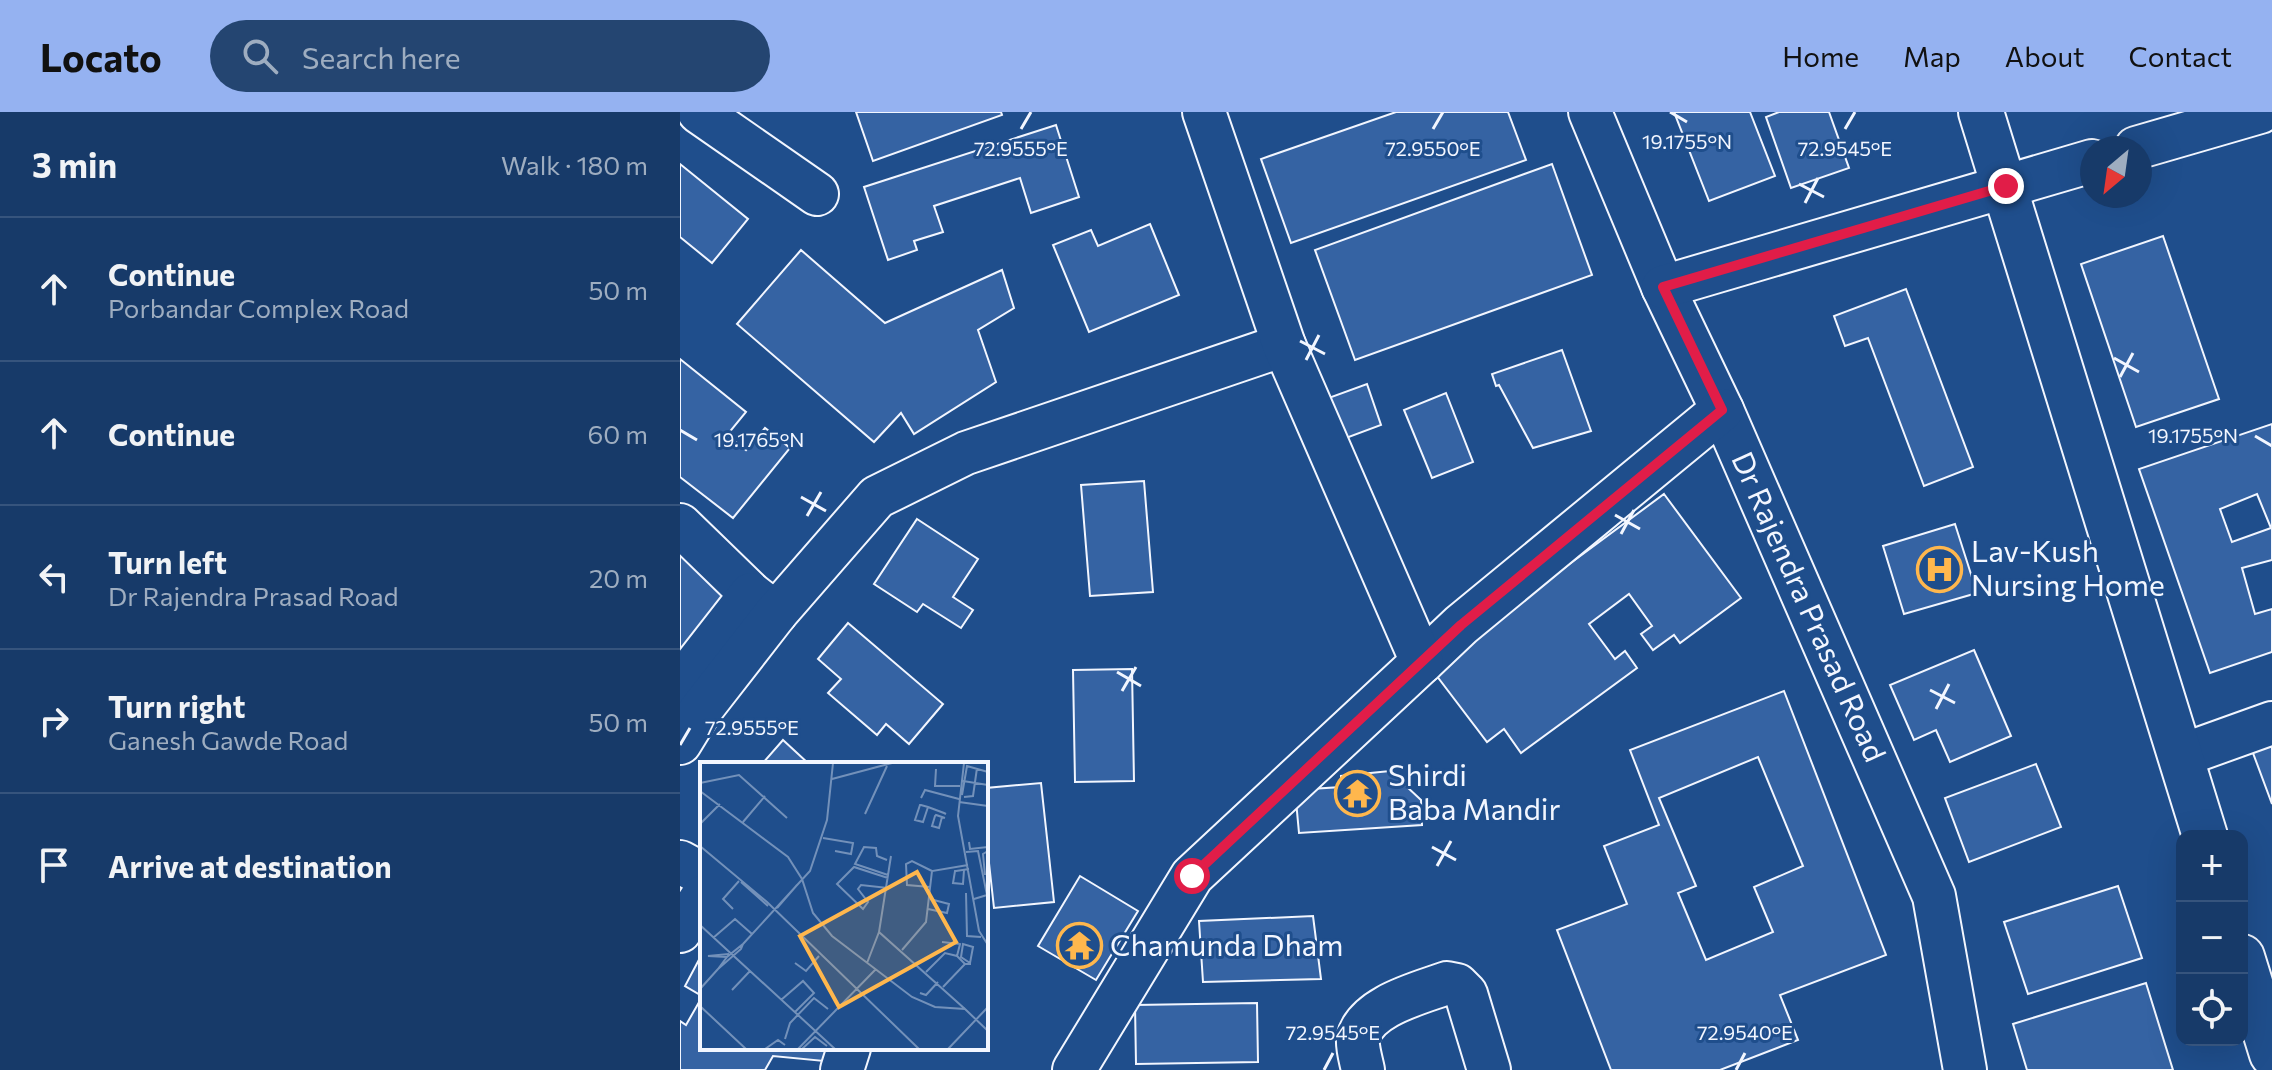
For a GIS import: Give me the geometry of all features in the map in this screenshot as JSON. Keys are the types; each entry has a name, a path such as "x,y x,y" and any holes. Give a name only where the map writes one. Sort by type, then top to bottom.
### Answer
{"main road":[{"path":"1981,112 2203,830"},
{"path":"2247,974 2272,1054"}],"street":[{"path":"699,112 817,194"},
{"path":"1204,112 1284,345 1422,662"},
{"name":"Dr Rajendra Prasad Road","path":"1590,112 1663,287 1722,410 1934,896 1965,1070"},
{"path":"2152,143 2260,112"},
{"path":"1663,287 2080,164"},
{"path":"685,709 764,604 877,497 966,453 1284,345"},
{"path":"1077,1069 1192,876 1461,625 1722,410"},
{"path":"680,525 764,604"},
{"path":"2180,756 2272,723"},
{"path":"680,862 700,873"},
{"path":"680,931 700,900"},
{"path":"1363,1070 1357,1042 1377,1012 1447,983 1457,985 1466,994 1489,1070"},
{"path":"842,1070 848,1050"}],"building":[{"path":"856,112 1001,112 1002,115 873,161"},
{"path":"1396,112 1508,112 1526,160 1291,243 1261,159"},
{"path":"1674,112 1750,112 1775,176 1709,201"},
{"path":"1779,112 1829,112 1849,168 1791,188 1766,117"},
{"path":"1056,125 1079,197 1031,213 1020,178 934,206 943,232 914,241 917,250 888,260 864,187"},
{"path":"680,164 748,219 712,263 680,237"},
{"path":"1552,164 1592,275 1355,360 1315,250"},
{"path":"1150,224 1179,295 1089,332 1053,245 1091,230 1098,246"},
{"path":"2163,236 2219,399 2136,427 2081,264"},
{"path":"801,250 885,323 1002,270 1014,308 978,330 996,382 914,434 901,413 874,442 737,324"},
{"path":"1906,289 1973,467 1924,486 1868,338 1845,346 1834,316"},
{"path":"1562,350 1591,431 1533,448 1492,374"},
{"path":"680,359 746,412 727,435 746,450 765,428 790,448 733,518 680,477"},
{"path":"1367,384 1381,425 1338,441 1323,400"},
{"path":"1446,393 1473,462 1432,478 1404,410"},
{"path":"2272,424 2272,560 2242,568 2255,614 2272,609 2272,652 2210,673 2139,469","holes":["2257,494 2271,528 2232,542 2220,509"]},
{"path":"1144,481 1153,592 1090,596 1081,485"},
{"path":"1664,494 1741,598 1680,643 1674,635 1653,650 1641,634 1652,626 1629,594 1589,624 1615,659 1625,651 1637,668 1521,753 1504,729 1487,742 1430,667"},
{"path":"917,519 978,559 953,597 973,610 961,628 923,604 917,612 874,584"},
{"path":"1955,524 1977,593 1904,614 1883,546"},
{"path":"680,549 737,603 680,662"},
{"path":"848,623 943,704 909,744 886,724 877,735 828,693 841,679 818,659"},
{"path":"1974,650 2011,736 1950,762 1936,730 1914,740 1890,685"},
{"path":"1132,669 1134,781 1075,782 1073,670"},
{"path":"1784,691 1886,955 1780,995 1798,1040 1720,1070 1611,1070 1557,930 1627,904 1604,846 1659,825 1630,750","holes":["1758,757 1803,866 1754,887 1773,932 1706,960 1678,893 1696,886 1659,798"]},
{"path":"2272,736 2272,804 2250,745"},
{"path":"783,740 807,762 764,762"},
{"path":"2036,764 2061,827 1969,862 1945,798"},
{"path":"1390,771 1421,800 1422,825 1299,833 1295,790 1341,787 1341,776"},
{"path":"1041,783 1054,902 994,908 988,854 988,788"},
{"path":"1080,876 1138,911 1096,980 1038,946"},
{"path":"2118,886 2142,958 2028,994 2004,922"},
{"path":"1313,916 1321,979 1203,982 1199,921"},
{"path":"700,958 700,995 685,986"},
{"path":"2146,983 2173,1070 2027,1070 2013,1024"},
{"path":"700,1000 700,1050 833,1050 834,1062 773,1056 765,1070 680,1070 680,1021 686,1025"},
{"path":"1257,1003 1258,1062 1136,1064 1135,1005"}],"place":[{"name":"Lav-Kush Nursing Home","path":"1940,569"},
{"name":"Shirdi Baba Mandir","path":"1357,793"},
{"name":"Chamunda Dham","path":"1079,946"}],"route":[{"path":"1192,876 1461,625 1722,410 1663,287 2006,186"}]}
